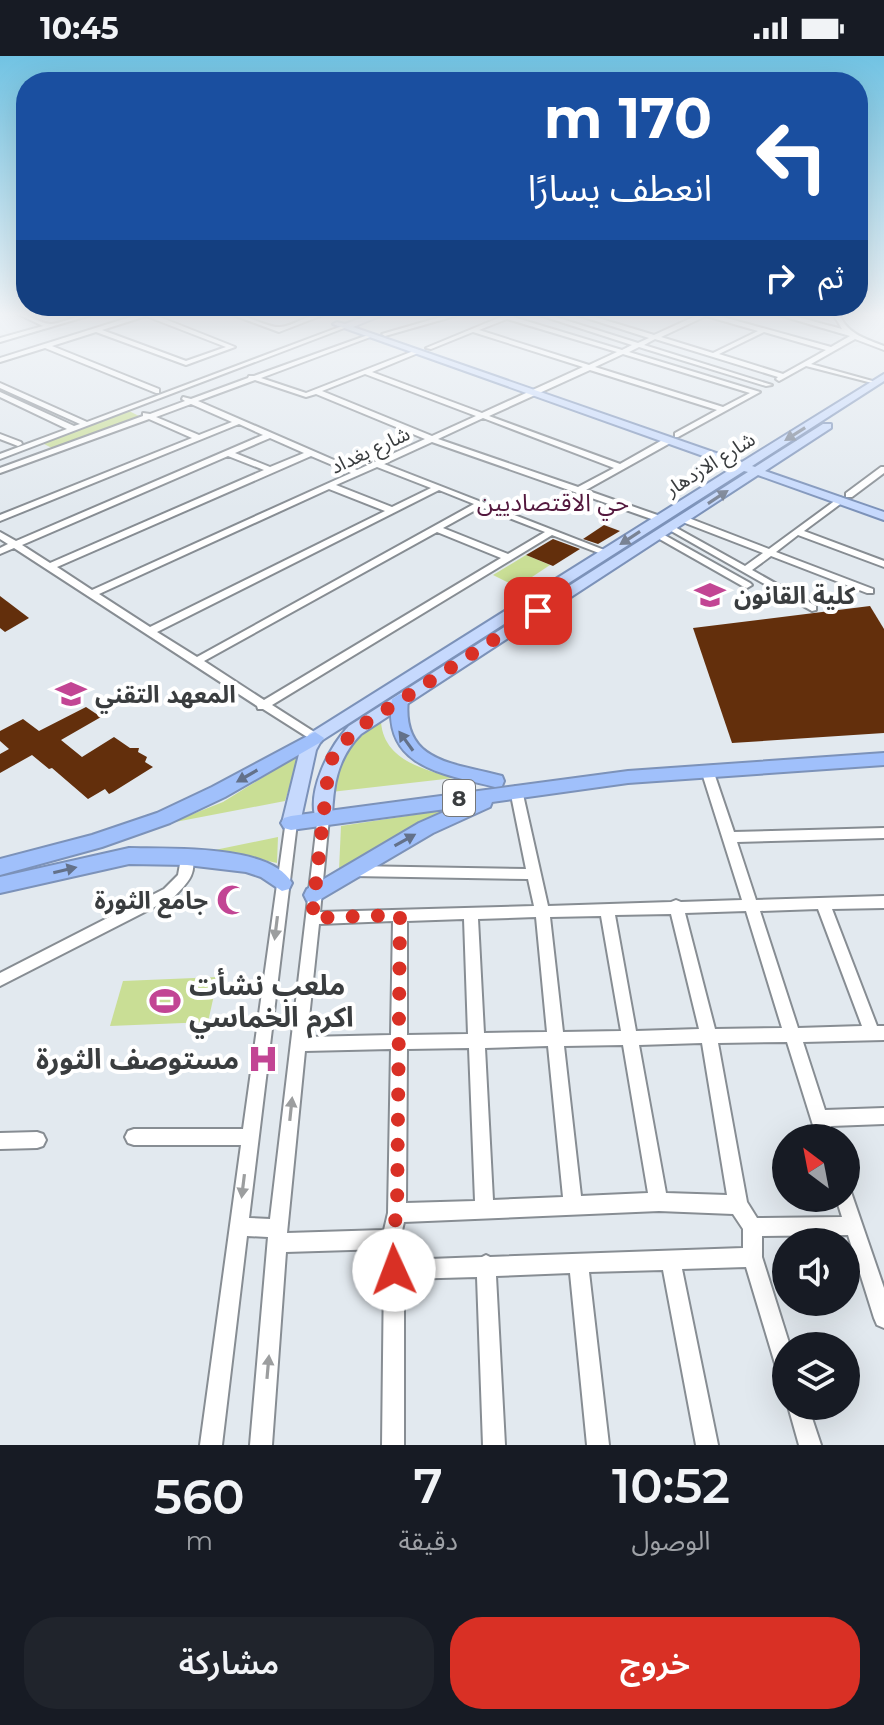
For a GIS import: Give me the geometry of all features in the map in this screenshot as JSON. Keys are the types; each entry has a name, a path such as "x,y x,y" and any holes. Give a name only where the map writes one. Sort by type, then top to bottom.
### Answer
{"highway":[{"path":"400,699 397,728 403,741 418,755 439,765 495,781"},
{"path":"0,867 115,836 189,807 315,738"},
{"name":"8","path":"292,817 495,781 695,759 884,747"},
{"name":"8","path":"324,811 707,770 884,759"},
{"path":"314,895 350,871 448,817 516,790"},
{"path":"0,885 129,856 187,857 247,864 268,871 282,883"}],"main road":[{"path":"502,379 538,390"},
{"path":"509,379 845,498 884,516"},
{"name":"شارع الازدهار","path":"324,811 330,765 338,748 355,730 487,644 607,553 683,519 853,397 881,383"},
{"name":"شارع الازدهار","path":"315,738 663,527 755,466 866,401 881,383"},
{"path":"853,397 866,401"},
{"path":"845,498 884,507"},
{"path":"292,817 308,750 315,738"}],"street":[{"path":"126,379 156,391"},
{"path":"0,454 18,444 70,427 190,379"},
{"path":"0,385 83,422 204,379"},
{"path":"0,471 251,379"},
{"path":"256,379 306,395 348,379"},
{"path":"385,379 619,467"},
{"name":"شارع بغداد","path":"91,594 563,379"},
{"path":"627,379 724,410"},
{"path":"712,379 755,392"},
{"path":"749,379 768,385"},
{"path":"578,491 779,379"},
{"path":"316,391 432,439 578,491 663,527 812,608"},
{"path":"168,392 358,473"},
{"path":"0,394 70,427"},
{"path":"128,407 199,438"},
{"path":"0,518 238,422"},
{"path":"0,454 35,444 70,427"},
{"path":"0,551 270,435"},
{"path":"0,436 18,444"},
{"path":"35,444 52,452"},
{"path":"228,453 270,470"},
{"path":"49,567 310,453"},
{"path":"378,464 607,553"},
{"path":"746,570 884,469"},
{"path":"330,486 393,511"},
{"path":"149,632 437,488"},
{"path":"195,662 481,504"},
{"path":"683,519 870,591"},
{"path":"663,527 747,585"},
{"path":"437,529 507,557"},
{"path":"262,706 551,532"},
{"path":"797,532 884,564"},
{"path":"0,535 315,738"},
{"path":"707,770 822,1124"},
{"path":"516,790 542,911 573,1205"},
{"path":"261,1445 279,1235 324,811"},
{"path":"211,1445 292,817"},
{"path":"728,837 884,833"},
{"path":"0,980 169,893 185,877 187,857"},
{"path":"350,871 534,874"},
{"path":"312,918 884,902"},
{"path":"298,1044 878,1033 823,903"},
{"path":"676,906 709,1036 738,1205 752,1227 753,1257 776,1332"},
{"path":"607,909 659,1202"},
{"path":"471,913 484,1210"},
{"path":"393,1445 394,1270 391,1239 397,1213 400,915"},
{"path":"820,1118 884,1116"},
{"path":"134,1137 249,1137"},
{"path":"0,1141 37,1140"},
{"path":"397,1213 659,1202 738,1205"},
{"path":"849,1212 884,1318"},
{"path":"752,1227 853,1226"},
{"path":"238,1227 279,1235 391,1239"},
{"path":"394,1270 486,1265 671,1263 753,1257"},
{"path":"671,1263 707,1445"},
{"path":"579,1264 598,1445"},
{"path":"486,1265 494,1445"},
{"path":"802,1420 810,1445"}],"green space":[{"path":"129,411 141,417 54,449 42,443"},
{"path":"526,555 550,565 517,587 493,575"},
{"path":"381,722 389,746 397,754 418,766 454,778 331,792 348,751 361,736"},
{"path":"300,754 285,801 170,823 223,802"},
{"path":"452,809 339,870 341,826"},
{"path":"278,837 277,863 205,852"},
{"name":"ملعب نشأت اكرم الخماسي","path":"218,977 208,1022 110,1026 123,981"}],"building":[{"path":"604,525 620,531 598,544 583,539"},
{"path":"553,539 580,549 553,566 526,555"},
{"path":"0,596 29,618 5,632 0,628"},
{"path":"870,606 884,629 884,733 732,743 693,628"},
{"path":"86,707 101,717 61,740 82,757 114,737 130,748 139,748 138,752 147,757 145,762 153,767 109,794 105,789 88,799 32,755 0,773 0,754 9,749 0,741 0,731 23,719 39,731"}],"place":[{"name":"كلية القانون","path":"710,595"},
{"name":"المعهد التقني","path":"71,694"},
{"name":"جامع الثورة","path":"232,900"},
{"name":"ملعب نشأت اكرم الخماسي","path":"165,1001"},
{"name":"مستوصف الثورة","path":"263,1059"}],"district":[{"name":"حي الاقتصاديين","path":"553,502"}],"route":[{"path":"394,1270 391,1239 397,1213 400,915 312,918 328,774 333,756 355,730 538,611"}]}
